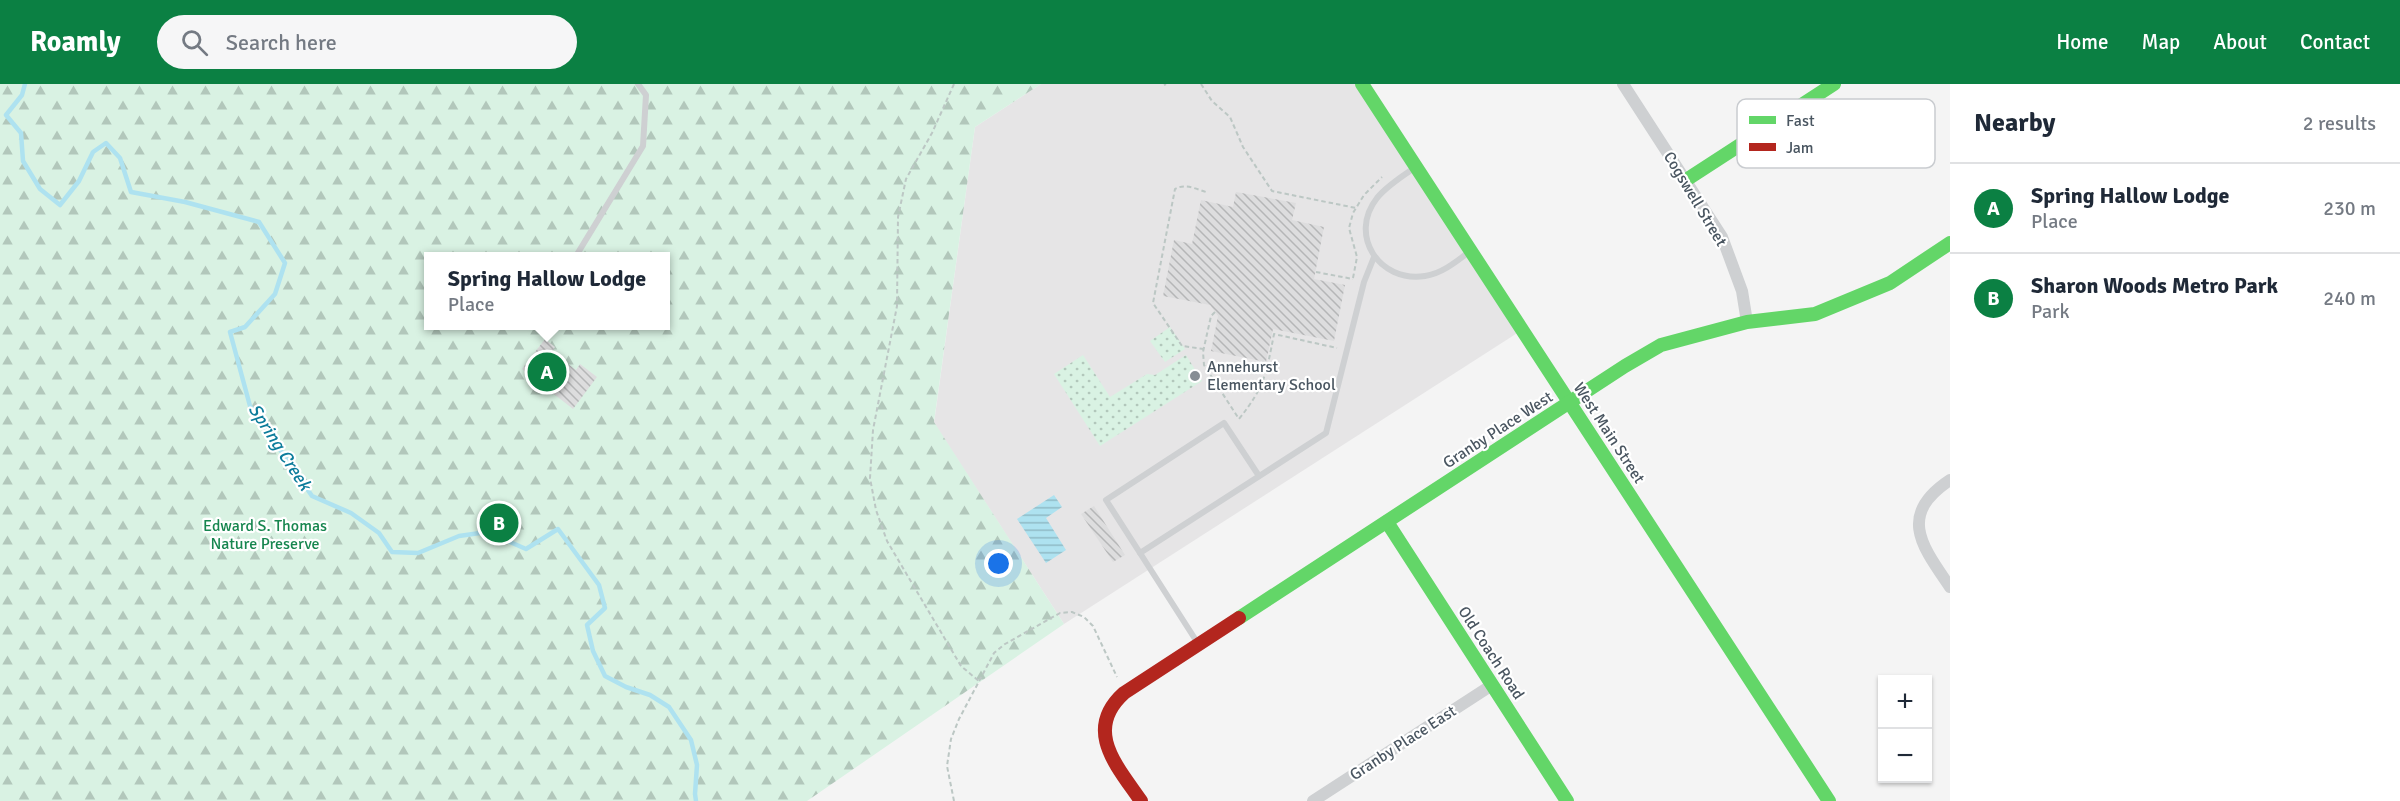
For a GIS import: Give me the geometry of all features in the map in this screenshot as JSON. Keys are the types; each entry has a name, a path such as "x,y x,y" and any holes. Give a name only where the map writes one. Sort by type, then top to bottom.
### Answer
{"street":[{"name":"West Main Street","path":"1362,84 1828,801"},
{"name":"Cogswell Street","path":"1623,84 1722,237 1742,291 1747,322"},
{"path":"1811,99 1834,84"},
{"path":"1686,180 1737,147"},
{"name":"Granby Place West","path":"1141,801 1111,755 1104,739 1104,722 1111,705 1124,693 1661,345 1747,322 1815,314 1890,283 1950,243"},
{"path":"1950,480 1922,506 1918,532 1928,556 1950,587"},
{"name":"Old Coach Road","path":"1387,522 1567,801"},
{"name":"Granby Place East","path":"1313,801 1492,685"}],"lane":[{"path":"578,252 643,146 646,95 638,84"},
{"path":"1416,167 1377,198 1368,216 1365,236 1374,257 1390,272 1408,277 1426,276 1446,268 1471,251"},
{"path":"1140,553 1326,433 1364,282 1374,257"},
{"path":"1199,645 1106,500 1224,423 1259,476"}],"path":[{"path":"954,84 932,133 906,179 900,207 897,306 873,430 870,478 876,510 887,541 962,666 980,682"},
{"path":"1201,84 1212,101 1230,117 1243,147 1272,191 1356,208"},
{"path":"1316,272 1353,279 1357,257 1349,228 1356,208 1364,195 1385,175"},
{"path":"1204,349 1182,346 1153,303 1175,189 1187,186 1206,192"},
{"path":"1215,312 1211,316 1204,349 1204,365 1239,419 1257,396 1265,379 1274,334 1337,348"},
{"path":"954,801 947,766 951,739 994,653 1060,612 1072,612 1084,617 1093,626 1119,679"}],"shaded area":[{"name":"Annehurst Elementary School","path":"1041,84 1362,84 1522,330 1064,624 934,423 975,127"}],"green space":[{"name":"Edward S. Thomas Nature Preserve","path":"0,84 1041,84 975,127 934,422 1064,624 807,801 0,801"},
{"path":"1170,327 1185,349 1165,362 1150,341"},
{"path":"1083,355 1110,397 1147,374 1155,375 1186,355 1202,381 1100,446 1054,374"}],"water":[{"path":"1054,495 1062,507 1046,518 1066,550 1046,563 1017,519"}],"building":[{"path":"1236,192 1296,203 1292,220 1324,227 1314,279 1345,285 1334,341 1273,329 1266,362 1211,351 1218,316 1210,305 1163,296 1174,240 1192,244 1201,200 1233,207"},
{"path":"545,339 555,347 552,352 576,370 580,364 597,377 573,409 522,369"},
{"path":"1094,506 1125,555 1113,562 1081,514"}],"waterway":[{"name":"Spring Creek","path":"25,84 22,95 6,115 21,133 23,161 40,189 60,205 79,181 93,152 106,143 120,158 131,192 185,202 259,222 285,263 275,294 245,327 230,332 250,406 312,496 351,513 379,533 392,552 418,553 459,536 487,532 526,549 558,529 599,585 605,608 587,625 593,651 605,676 626,687 650,695 669,707 691,740 697,765 696,801"}],"traffic: fast":[{"path":"1362,84 1829,801"},
{"path":"1811,99 1834,84"},
{"path":"1686,180 1737,147"},
{"path":"1239,618 1625,366 1661,345 1747,322 1815,314 1890,283 1950,243"},
{"path":"1387,522 1567,801"}],"traffic: jam":[{"path":"1141,801 1122,775 1108,748 1105,734 1106,721 1112,707 1124,693 1239,618"}],"place":[{"name":"Spring Hallow Lodge","path":"547,372"},
{"name":"Annehurst Elementary School","path":"1195,376"},
{"name":"Sharon Woods Metro Park","path":"499,523"}]}
